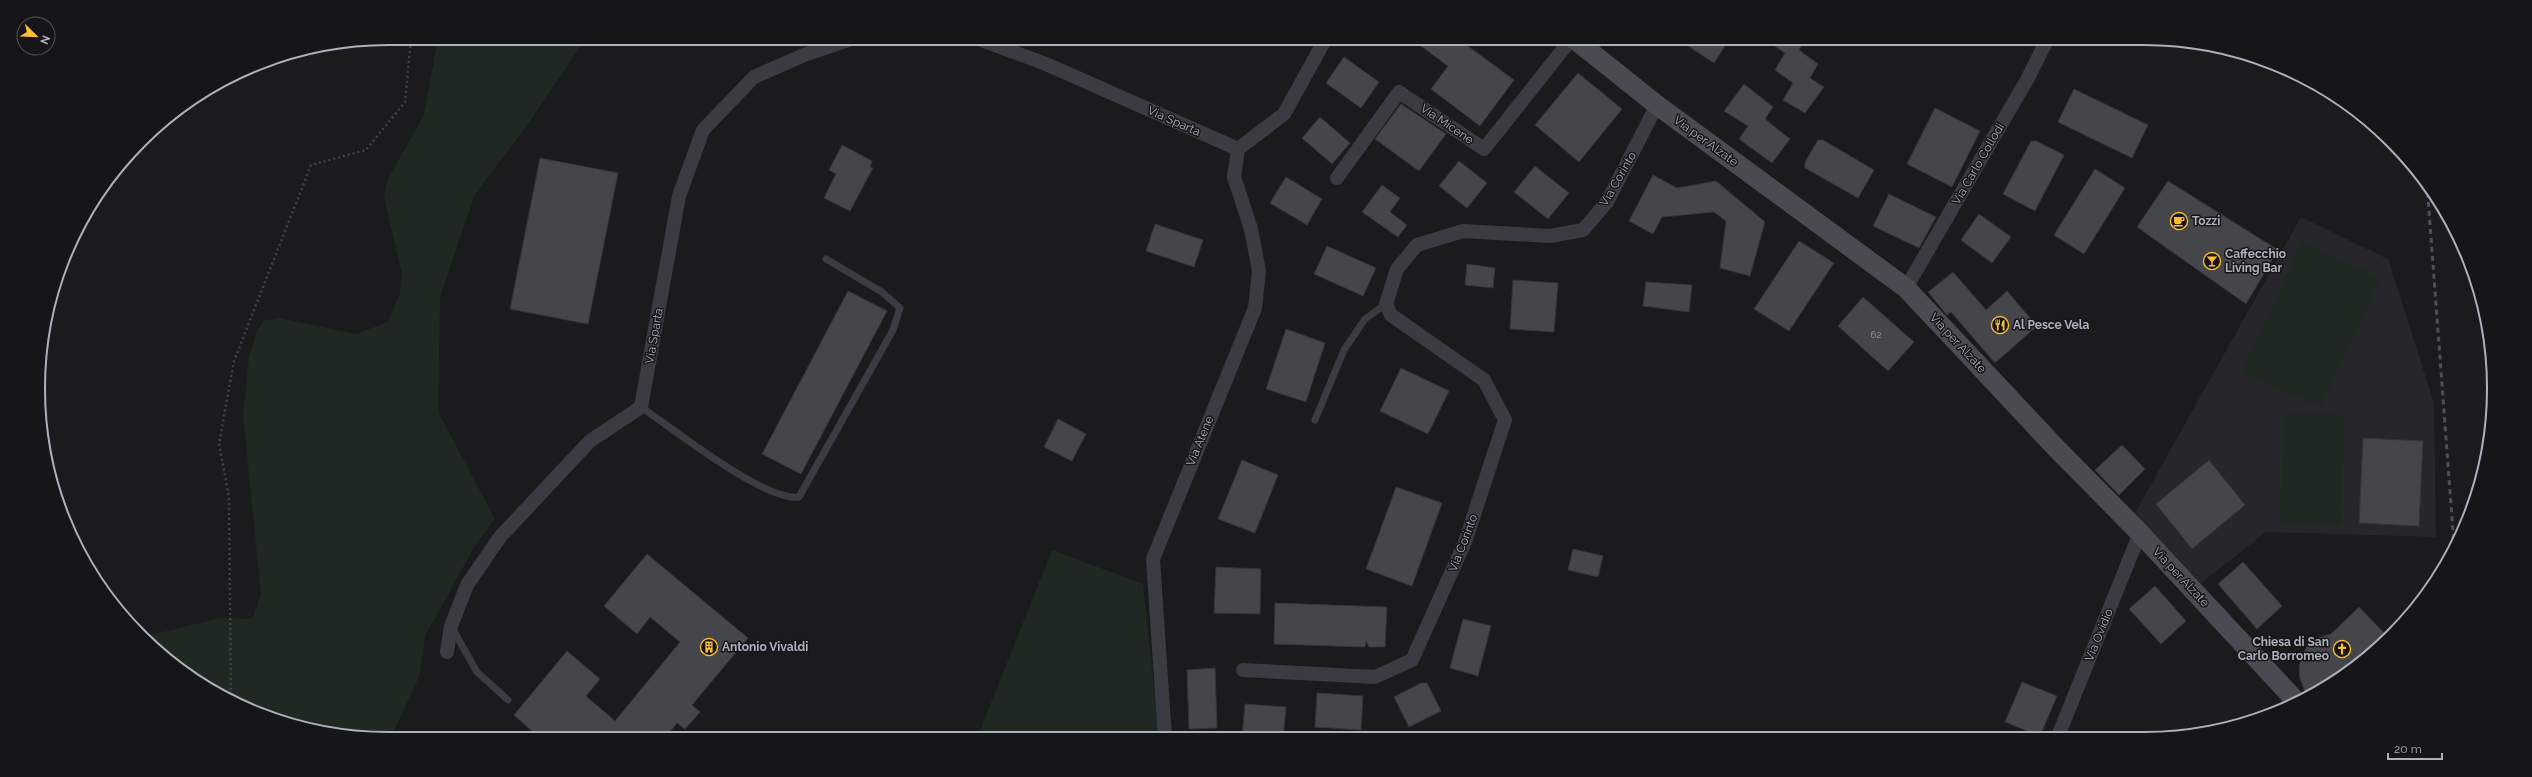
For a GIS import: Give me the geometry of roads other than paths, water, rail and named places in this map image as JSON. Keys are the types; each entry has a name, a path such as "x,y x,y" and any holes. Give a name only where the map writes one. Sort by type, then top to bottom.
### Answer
{"street":[{"name":"Via Sparta","path":"641,407 679,196 703,130 754,77 804,55 833,45"},
{"name":"Via Sparta","path":"995,45 1046,64 1238,149"},
{"path":"1238,149 1284,114 1322,45"},
{"name":"Via Micene","path":"1337,178 1399,92 1484,149 1567,45"},
{"name":"Via per Alzate","path":"1582,45 1657,106 1906,288 2058,450 2140,533 2293,698"},
{"name":"Via Carlo Collodi","path":"1906,288 2028,78 2044,45"},
{"name":"Via Corinto","path":"1243,670 1375,677 1412,660 1465,542 1505,420 1484,380 1391,315 1386,304 1397,269 1417,245 1462,231 1550,236 1583,230 1607,202 1657,106"},
{"name":"Via Atene","path":"1164,732 1153,559 1255,308 1259,271 1251,229 1234,177 1238,149"},
{"path":"447,652 451,626 467,584 500,537 590,441 641,407"},
{"name":"Via Ovidio","path":"2060,732 2140,533"}],"lane":[{"path":"641,407 743,476 765,489 794,498 799,497 893,330 900,308 882,292 826,259"},
{"path":"1315,420 1344,350 1365,319 1386,304"},
{"path":"451,626 477,672 508,700"}],"railway":[{"path":"2428,196 2453,537"}],"place":[{"name":"Tozzi","path":"2179,221"},
{"name":"Caffecchio Living Bar","path":"2212,261"},
{"name":"Al Pesce Vela","path":"2000,325"},
{"name":"Antonio Vivaldi","path":"709,647"},
{"name":"Chiesa di San Carlo Borromeo","path":"2342,649"}]}
